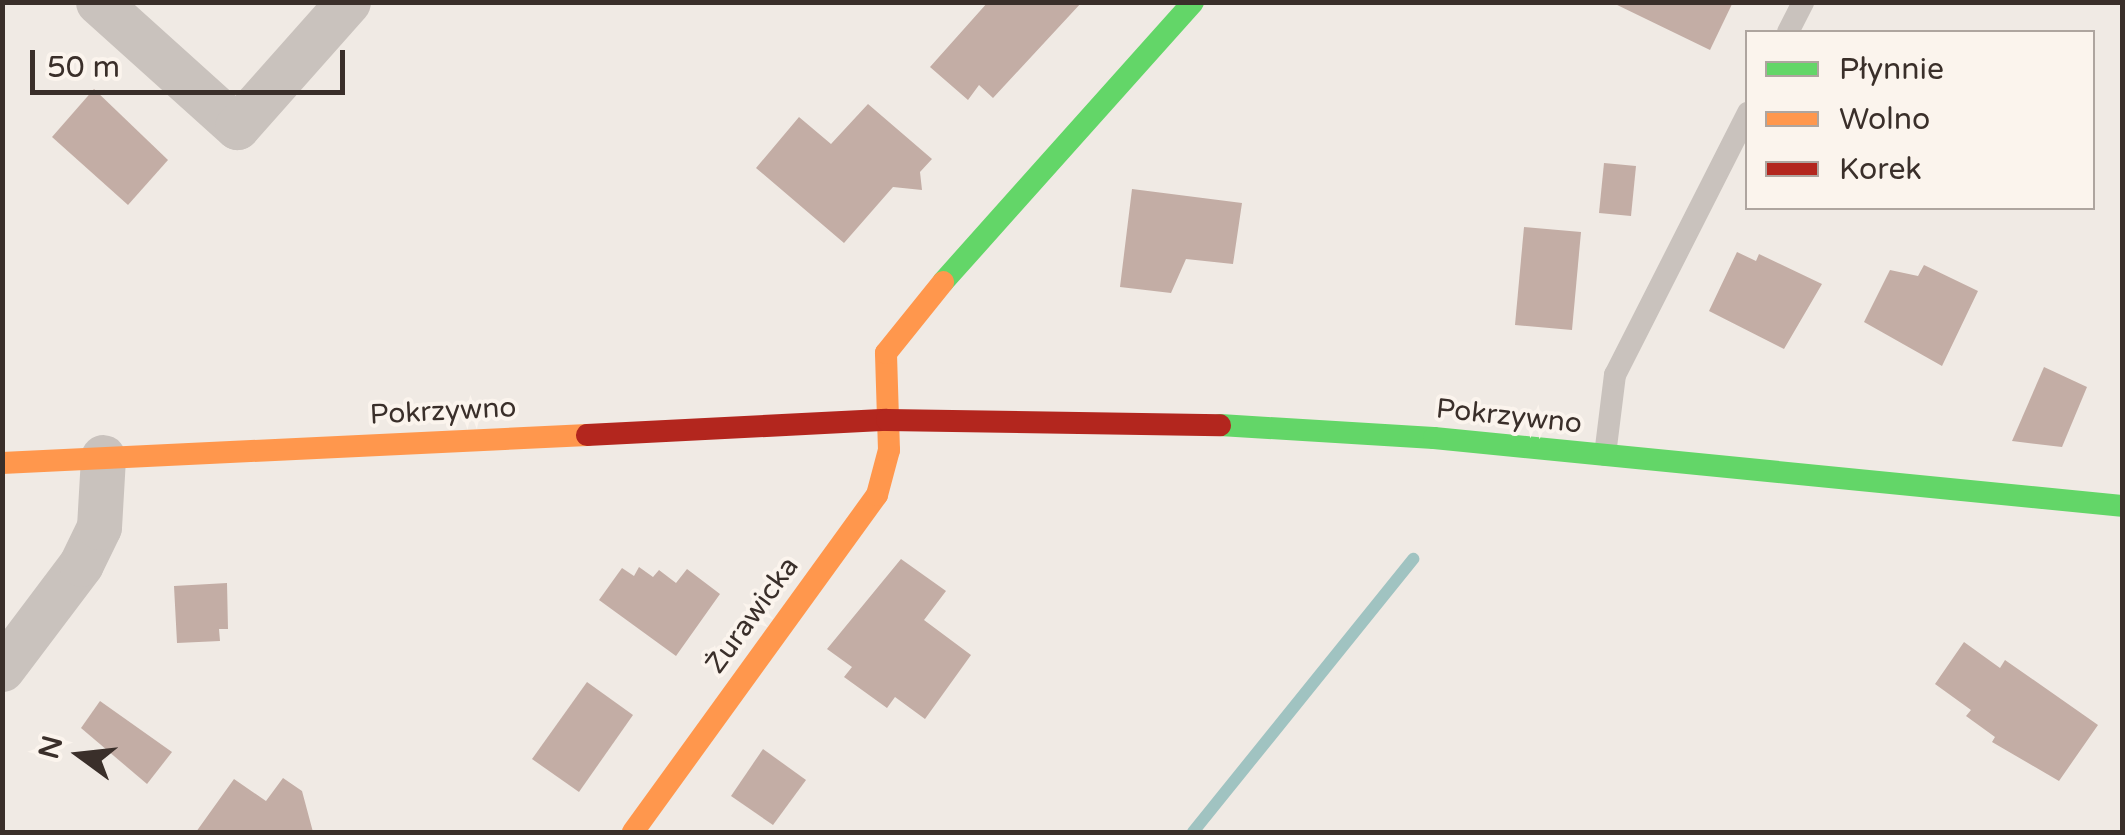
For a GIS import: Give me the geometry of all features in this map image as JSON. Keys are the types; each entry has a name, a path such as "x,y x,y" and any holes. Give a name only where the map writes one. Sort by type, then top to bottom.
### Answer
{"street":[{"path":"98,2 237,126 348,2"},
{"path":"887,420 886,353 894,337 1192,2"},
{"name":"Pokrzywno","path":"2,463 887,420 1178,421 1605,456 2122,506"},
{"name":"Żurawicka","path":"634,832 876,495 886,473 887,420"},
{"path":"2,669 81,564 98,526 104,457"}],"lane":[{"path":"1789,30 1804,2"},
{"path":"1605,456 1614,375 1745,119"}],"building":[{"path":"988,2 1082,2 993,98 979,85 968,100 930,67"},
{"path":"1611,2 1733,2 1710,50"},
{"path":"94,89 168,160 128,205 52,137"},
{"path":"868,104 932,159 920,172 922,190 893,187 844,243 756,168 799,117 831,144"},
{"path":"1604,163 1636,166 1631,216 1599,213"},
{"path":"1132,189 1242,203 1233,264 1186,259 1171,293 1120,287"},
{"path":"1524,227 1581,232 1572,330 1515,325"},
{"path":"1737,252 1756,261 1759,254 1822,284 1784,349 1709,311"},
{"path":"1924,265 1978,291 1942,366 1864,322 1890,270 1918,276"},
{"path":"2044,367 2087,387 2062,447 2012,441"},
{"path":"901,559 946,591 924,620 971,655 925,719 895,697 887,708 844,677 852,667 827,649"},
{"path":"639,567 653,577 659,570 676,583 687,569 720,594 676,656 599,600 622,568 634,576"},
{"path":"227,583 228,629 219,629 220,641 177,643 174,586"},
{"path":"1964,642 2000,668 2005,660 2098,725 2059,781 1992,742 1995,737 1966,716 1971,710 1935,684"},
{"path":"587,682 633,715 579,792 532,759"},
{"path":"100,701 172,752 147,784 81,728"},
{"path":"763,749 806,780 773,825 731,796"},
{"path":"283,778 302,791 313,832 196,832 234,779 266,801"}],"waterway":[{"path":"1193,832 1413,559"}],"traffic: fast":[{"path":"943,282 1193,2"},
{"path":"1220,425 1434,438 2122,506"}],"traffic: slow":[{"path":"633,832 877,495 889,450 886,353 943,282"},
{"path":"2,463 587,435"}],"traffic: jam":[{"path":"587,435 887,420 1220,425"}]}
